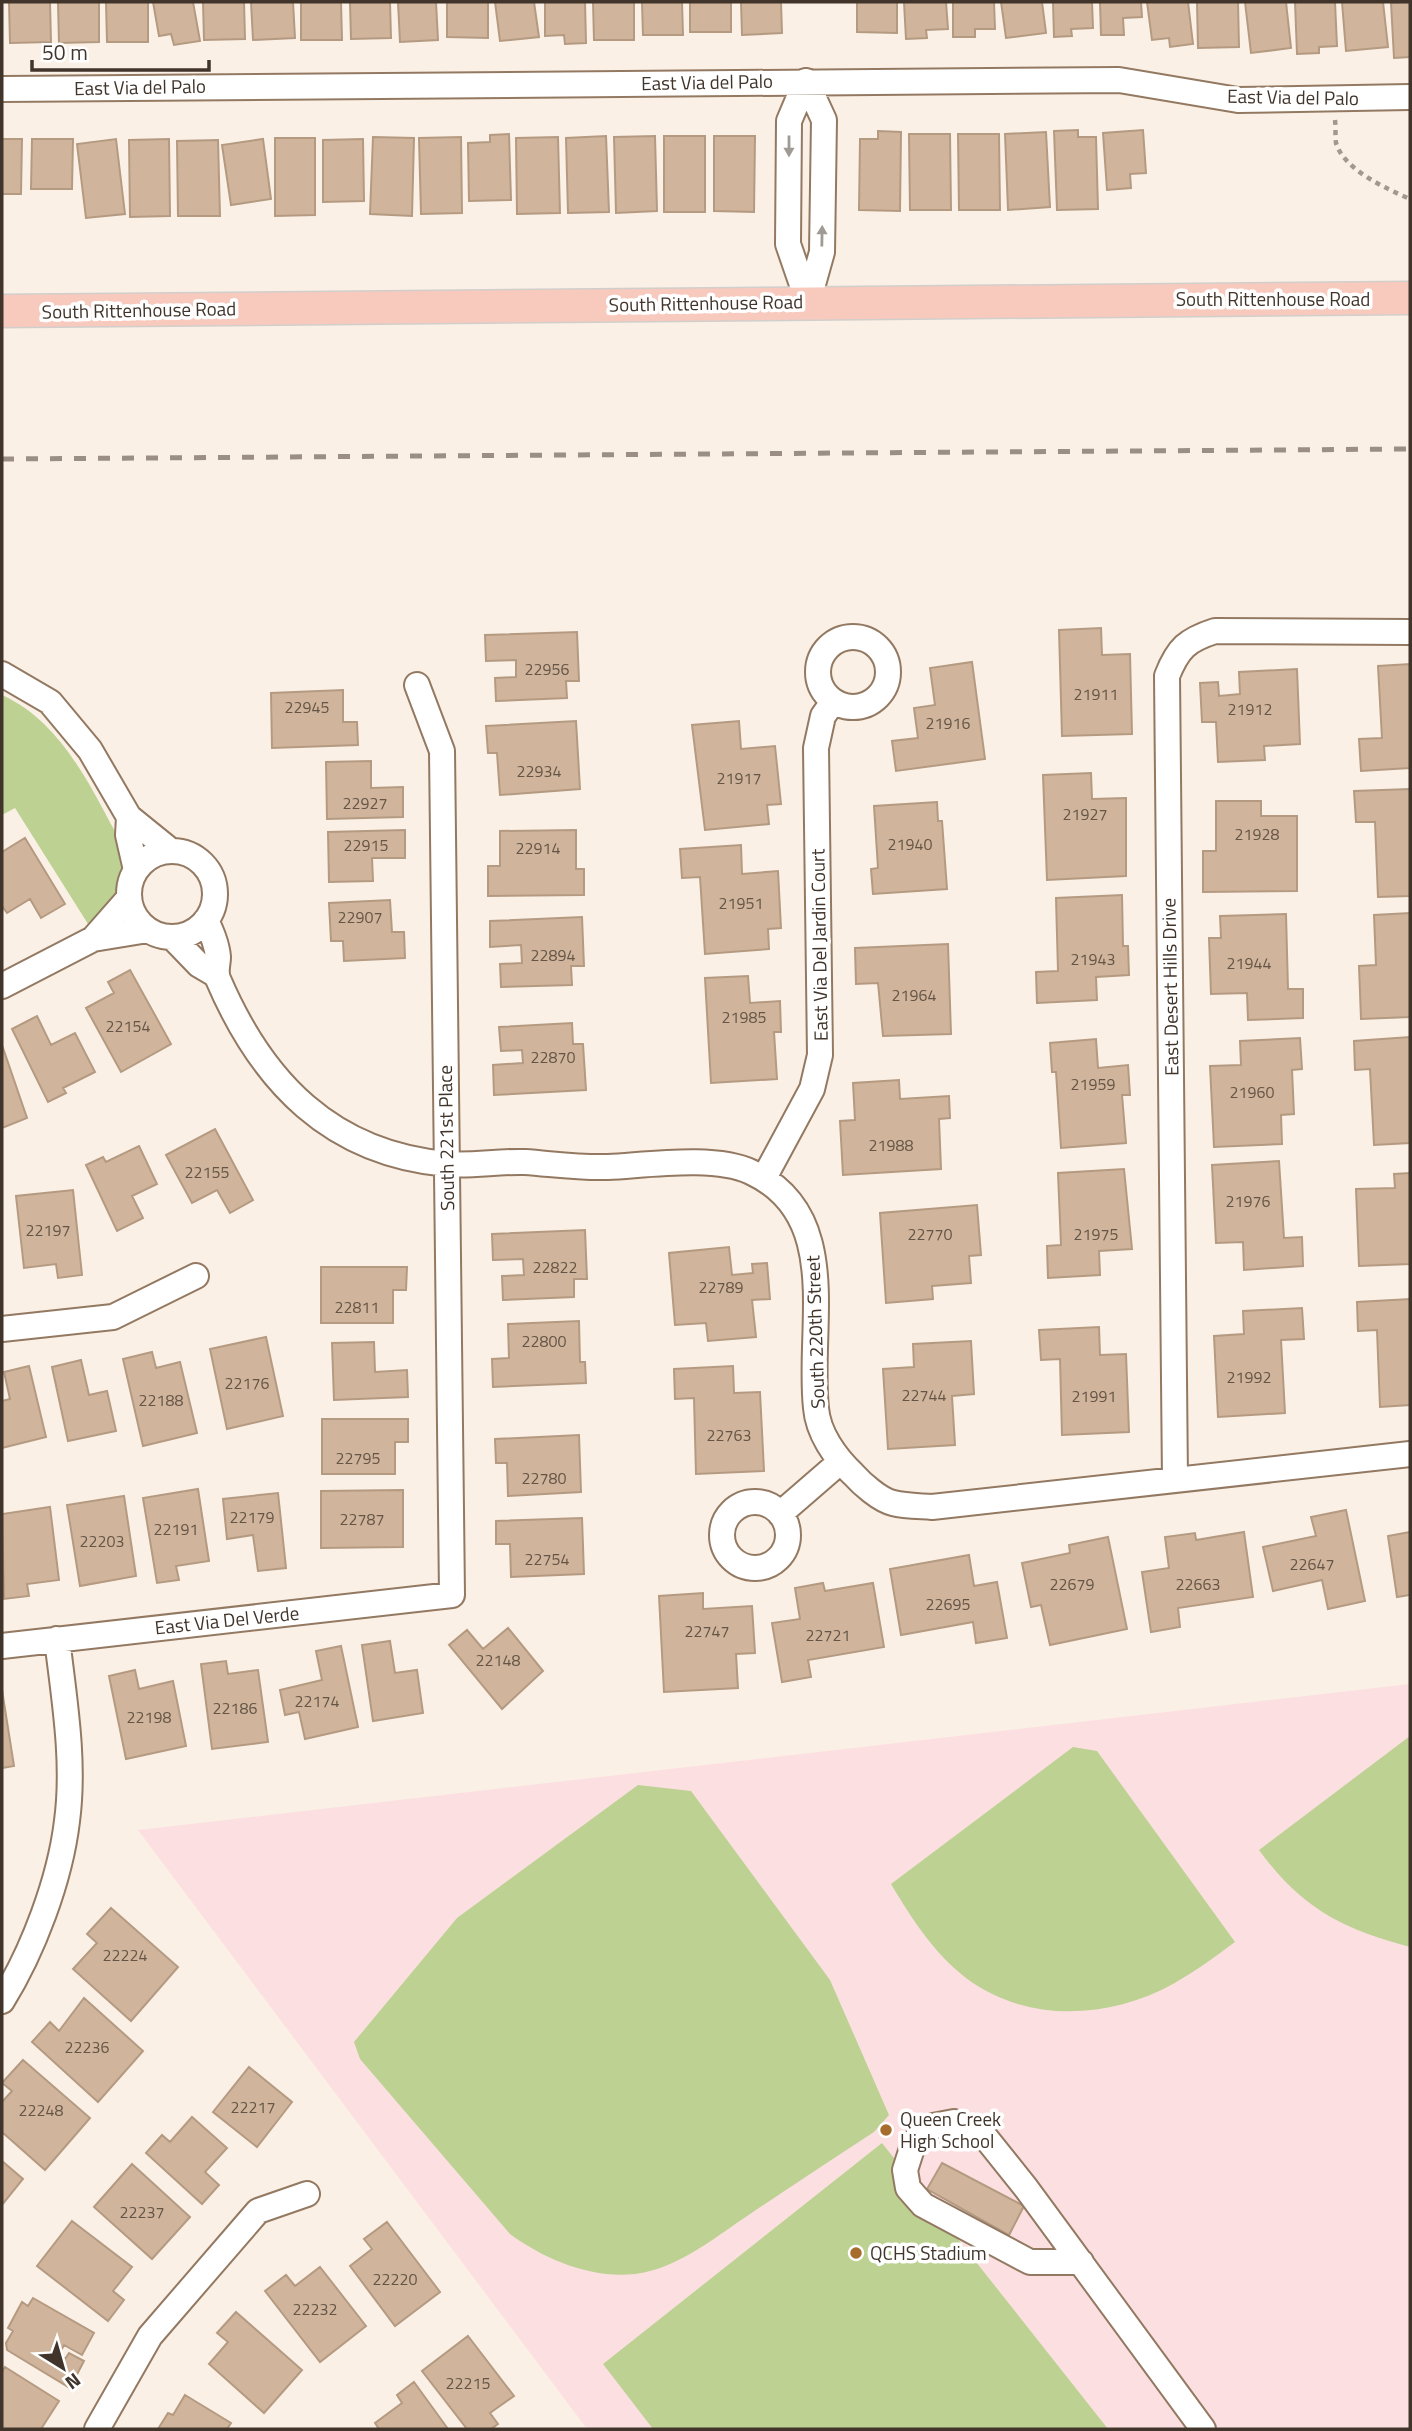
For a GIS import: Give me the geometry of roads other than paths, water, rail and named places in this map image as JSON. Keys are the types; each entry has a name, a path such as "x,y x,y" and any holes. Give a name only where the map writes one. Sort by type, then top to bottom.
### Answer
{"main road":[{"name":"South Rittenhouse Road","path":"2,311 1410,298"}],"street":[{"name":"East Via del Palo","path":"2,89 1119,80 1237,100 1410,97"},
{"path":"806,81 824,120 822,252 808,302"},
{"path":"806,81 789,121 788,244 808,302"},
{"name":"East Desert Hills Drive","path":"1175,1480 1167,676 1175,654 1194,638 1215,631 1410,632"},
{"path":"2,674 50,702 90,751 129,817 171,851"},
{"name":"South 221st Place","path":"417,685 442,751 452,1595"},
{"name":"East Via Del Jardin Court","path":"764,1178 812,1089 820,1055 816,748 822,716 833,702"},
{"path":"93,939 129,898 136,870 128,835 129,817"},
{"path":"129,898 134,916 148,930 172,937 197,929 206,920 215,894 206,869 185,853 171,851 152,856 136,870"},
{"name":"South 220th Street","path":"206,920 218,957 216,975"},
{"path":"2,986 93,939 148,930"},
{"name":"South 220th Street","path":"172,937 198,965 216,975 245,1031 300,1103 341,1134 387,1152 447,1164 524,1162 581,1168 708,1163 747,1170 764,1178 784,1194 804,1222 814,1252 816,1410 828,1445 840,1462 891,1503 932,1507 1410,1454"},
{"path":"2,1329 113,1317 196,1276"},
{"path":"780,1514 840,1462"},
{"name":"East Via Del Verde","path":"2,1646 452,1595"},
{"path":"2,2001 21,1969 44,1907 67,1821 68,1763 57,1639"},
{"path":"1081,2262 1030,2262 923,2205 908,2188 905,2170 914,2142 933,2126 954,2122 982,2133 1081,2262 1203,2429"},
{"path":"97,2429 150,2336 258,2211 307,2194"}],"railway":[{"path":"2,459 1410,449"}],"place":[{"name":"Queen Creek High School","path":"886,2130"},
{"name":"QCHS Stadium","path":"856,2253"}]}
